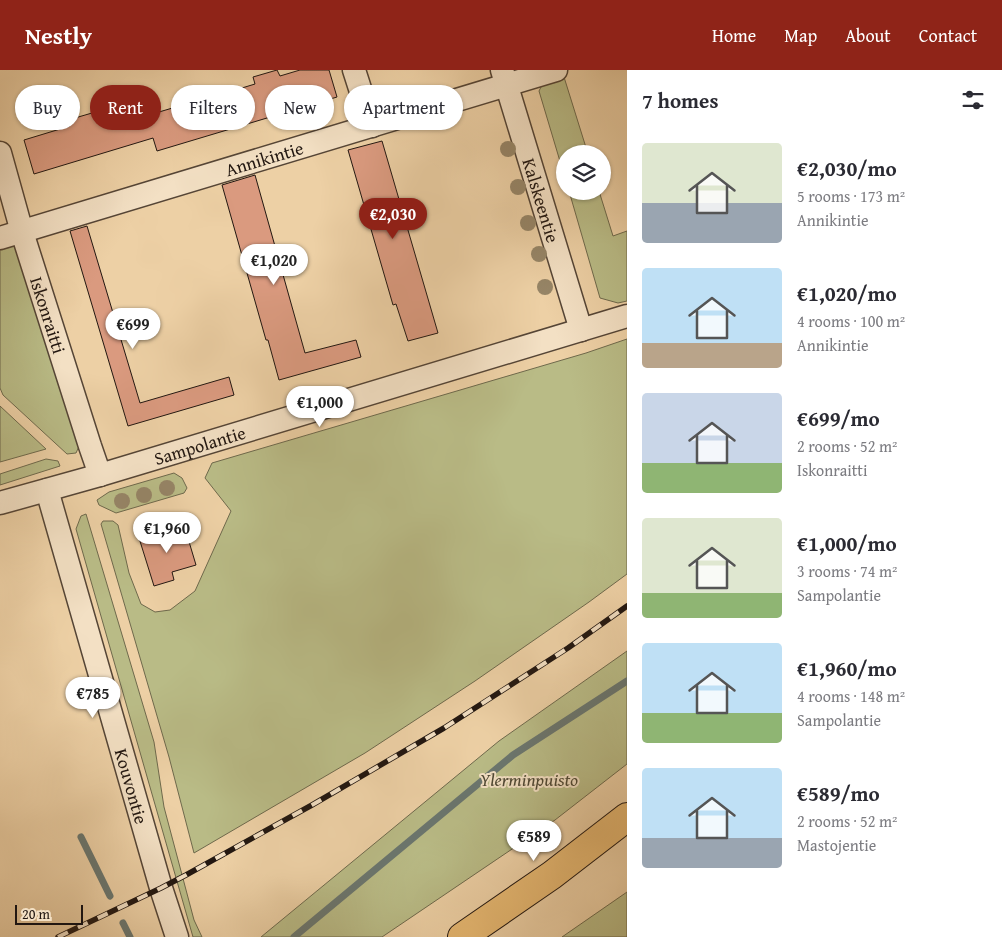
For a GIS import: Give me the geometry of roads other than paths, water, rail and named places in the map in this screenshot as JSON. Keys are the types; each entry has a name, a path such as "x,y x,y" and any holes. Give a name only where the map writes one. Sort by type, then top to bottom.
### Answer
{"main road":[{"path":"462,937 552,875 627,817"}],"street":[{"path":"354,70 359,85"},
{"name":"Annikintie","path":"463,93 505,78 556,70"},
{"name":"Kalskeentie","path":"505,78 581,330"},
{"name":"Annikintie","path":"0,238 359,130"},
{"name":"Iskonraitti","path":"0,152 22,232 100,474"},
{"name":"Sampolantie","path":"0,503 627,316"},
{"name":"Kouvontie","path":"47,490 177,937"}],"waterway":[{"path":"294,937 513,755 627,681"},
{"path":"81,837 110,896"},
{"path":"123,923 130,937"}],"railway":[{"path":"58,937 161,888 312,805 444,728 568,648 627,606"}],"park label":[{"name":"Ylerminpuisto","path":"529,779"}]}
